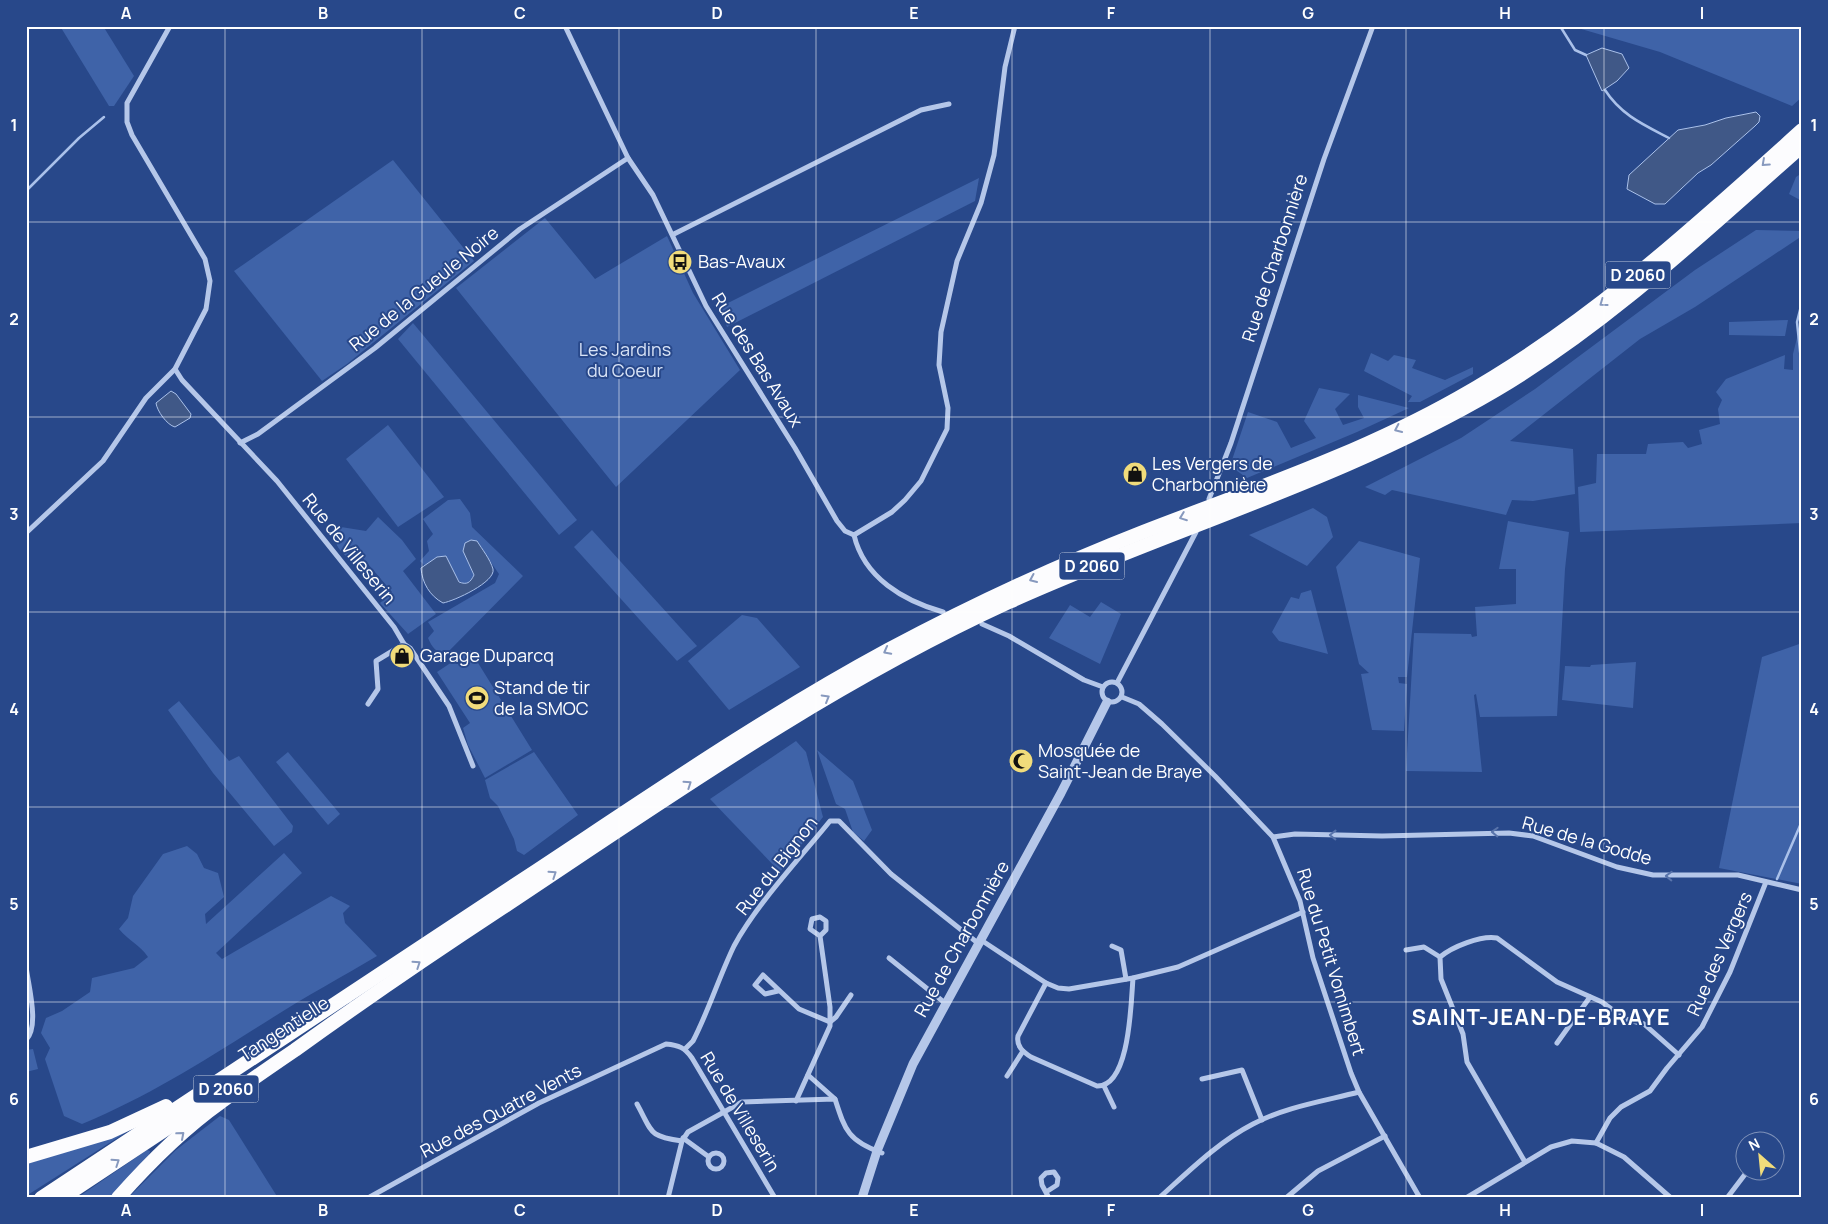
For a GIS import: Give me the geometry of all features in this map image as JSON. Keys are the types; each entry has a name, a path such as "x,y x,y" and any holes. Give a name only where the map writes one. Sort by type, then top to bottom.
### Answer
{"highway":[{"name":"D 2060","path":"41,1198 717,752 859,666 970,608 1042,575 1137,534 1364,445 1457,399 1516,364 1620,290 1802,130"},
{"name":"D 2060","path":"376,991 724,761 788,720 882,666 1003,605 1068,576 1368,455 1447,417 1498,388 1544,360 1626,299 1802,146"},
{"path":"118,1198 178,1137 218,1104 376,991"},
{"name":"Tangentielle","path":"62,1198 376,991"},
{"path":"26,1157 110,1132 141,1119 283,1037"}],"street":[{"path":"26,533 103,461 146,398 175,368 206,308 210,281 205,259 188,227 132,135 126,114 132,93 170,26"},
{"name":"Rue des Bas Avaux","path":"565,26 628,158 653,195 674,234 706,306 795,448 837,521 845,531 854,536 858,550 868,566 892,590 918,605 943,612"},
{"path":"854,536 892,512 905,500 921,481 947,429 948,408 939,364 941,332 957,261 981,202 994,155 1005,67 1015,26"},
{"name":"Rue de Charbonnière","path":"1209,499 1231,443 1324,159 1373,26"},
{"path":"674,234 921,110 949,104"},
{"name":"Rue de la Gueule Noire","path":"240,443 258,434 375,348 520,230 628,158"},
{"name":"Rue de Villeserin","path":"175,368 182,380 280,486 394,627 404,644 410,648 441,690 473,766"},
{"path":"1117,683 1196,532"},
{"path":"982,624 1009,636 1084,680 1103,687"},
{"path":"368,704 378,689 376,661 404,644"},
{"path":"1111,682 1117,683 1122,690 1122,697 1117,702 1107,702 1102,694 1103,687 1111,682"},
{"name":"Rue du Petit Vomimbert","path":"1122,697 1138,704 1162,724 1273,837 1293,879 1324,992 1359,1092 1420,1198"},
{"name":"Rue de Charbonnière","path":"862,1198 903,1085 1107,702"},
{"name":"Rue du Bignon","path":"685,1049 693,1041 734,946 748,924 830,821 839,820 891,874 980,942"},
{"name":"Rue de la Godde","path":"1273,837 1295,834 1382,836 1509,833 1533,836 1617,867 1653,875 1738,875 1802,890"},
{"name":"Rue des Vergers","path":"1596,1143 1610,1118 1621,1107 1650,1091 1708,1018 1730,972 1766,882"},
{"path":"980,942 1046,983 1063,989 1133,978 1178,967 1303,912"},
{"path":"796,1101 830,1022 830,1007 820,936"},
{"path":"1440,957 1456,946 1497,938 1557,982 1602,1002 1625,1019 1644,1024 1679,1055"},
{"path":"1112,946 1121,950 1126,979"},
{"path":"1406,950 1424,947 1440,957"},
{"path":"1440,957 1441,979 1463,1034 1467,1062 1525,1162"},
{"path":"889,958 945,1003"},
{"path":"26,966 33,1022 31,1034 26,1040"},
{"path":"778,991 765,994 755,985 763,975 774,983 778,991 800,1009 830,1022"},
{"path":"1046,983 1018,1036 1017,1041 1023,1052 1097,1086 1104,1086 1110,1083 1115,1076 1126,1047 1133,978"},
{"path":"830,1022 836,1017 851,995"},
{"path":"1557,1042 1590,997"},
{"name":"Rue des Quatre Vents","path":"368,1198 539,1103 656,1048 666,1044 676,1044"},
{"name":"Rue de Villeserin","path":"676,1044 685,1049 775,1198"},
{"path":"1007,1076 1023,1052"},
{"path":"1202,1079 1242,1070 1262,1120"},
{"path":"808,1075 835,1099 846,1132 866,1147 879,1152"},
{"path":"1104,1086 1114,1107"},
{"path":"1159,1198 1214,1151 1262,1120 1359,1092"},
{"path":"668,1198 682,1140 688,1132 742,1102 835,1099"},
{"path":"637,1104 653,1134 661,1138 682,1140 709,1157"},
{"path":"1286,1198 1318,1171 1385,1136"},
{"path":"1466,1198 1558,1144 1572,1141 1596,1143 1632,1162 1671,1198"},
{"path":"1727,1198 1739,1182"}],"green space":[{"path":"60,26 103,26 134,76 114,106 109,106"},
{"path":"1571,26 1802,26 1802,97 1792,106 1660,52"},
{"path":"393,160 474,261 347,364 322,381 234,271"},
{"path":"1802,173 1802,201 1789,194 1796,177"},
{"path":"979,178 975,201 727,327 720,307"},
{"name":"Les Jardins du Coeur","path":"545,218 595,279 667,236 693,293 740,370 616,487 456,288"},
{"path":"1756,230 1802,231 1802,236 1695,307 1640,339 1510,441 1573,449 1575,494 1533,501 1512,500 1506,515 1392,490 1385,495 1365,487 1461,438 1535,389 1695,270"},
{"path":"1802,318 1802,523 1580,532 1578,487 1596,483 1597,454 1646,454 1648,444 1683,442 1688,448 1702,444 1699,430 1720,424 1718,409 1722,400 1716,392 1726,379 1785,355 1784,369 1793,370 1793,354"},
{"path":"1788,320 1785,336 1729,335 1729,322"},
{"path":"413,323 577,520 559,535 398,339"},
{"path":"1371,353 1388,361 1394,355 1416,360 1412,368 1445,380 1473,367 1473,374 1420,402 1408,402 1412,396 1364,371"},
{"path":"1319,388 1350,394 1335,409 1343,425 1364,418 1358,407 1358,395 1409,408 1247,478 1230,466 1248,412 1277,422 1291,448 1316,438 1304,421"},
{"path":"388,425 444,497 398,527 346,459"},
{"path":"460,499 470,513 472,527 523,576 446,654 437,651 431,644 428,638 434,631 428,622 495,583 499,574 476,541 465,543 463,550 474,576 469,582 461,582 457,578 446,556 437,557 425,566 420,561 429,551 427,541 433,534 423,519 448,500"},
{"path":"1313,508 1327,517 1333,537 1307,566 1249,535"},
{"path":"378,517 402,540 416,559 403,571 436,614 408,634 380,603 392,592 356,550 346,556 336,543 335,532 341,527 366,531"},
{"path":"1508,521 1569,532 1565,569 1557,716 1480,717 1476,694 1474,695 1482,772 1406,771 1414,633 1471,634 1472,637 1477,636 1475,607 1516,604 1516,569 1499,569"},
{"path":"592,530 697,646 677,661 574,547"},
{"path":"1359,541 1420,558 1407,677 1398,677 1399,683 1407,684 1404,731 1372,730 1361,674 1369,673 1359,664 1336,567"},
{"path":"1311,590 1328,654 1279,641 1272,632 1291,597 1299,599 1301,593"},
{"path":"1101,602 1121,614 1100,664 1049,638 1070,605 1090,617"},
{"path":"742,615 757,618 800,667 729,710 688,661"},
{"path":"1802,643 1802,884 1719,868 1762,657"},
{"name":"Stand de tir de la SMOC","path":"470,650 532,750 485,778 468,745 463,728 470,723 437,672"},
{"path":"1636,662 1633,708 1562,700 1565,666 1590,667 1591,665"},
{"path":"179,701 229,761 239,756 293,826 292,832 274,846 213,773 168,710"},
{"path":"796,741 806,752 823,817 780,872 710,799"},
{"path":"817,750 853,781 872,830 864,841 853,832 845,809 836,804"},
{"path":"288,752 340,814 328,825 276,762"},
{"path":"534,752 578,815 524,855 517,851 514,839 498,806 490,798 485,780"},
{"path":"187,846 197,854 204,868 218,873 224,897 205,914 206,924 284,853 302,873 216,953 222,959 331,896 350,906 343,913 345,923 377,956 179,1075 132,1101 82,1124 64,1116 45,1059 50,1048 41,1033 46,1018 62,1011 90,992 92,978 134,968 148,957 142,949 119,929 128,918 133,896 163,854"},
{"path":"33,1049 38,1069 26,1072 26,1050"},
{"path":"220,1116 229,1120 278,1198 128,1198 176,1150"},
{"path":"136,1126 26,1196 26,1160"},
{"path":"147,1150 150,1151 149,1156 109,1198 77,1198"}],"shaded area":[{"path":"1602,48 1622,54 1629,68 1617,81 1602,91 1586,55"},
{"path":"1756,112 1760,116 1759,122 1711,165 1698,173 1665,204 1655,204 1627,189 1629,175 1678,130"},
{"path":"171,391 176,394 191,414 190,418 175,427 169,424 163,417 156,403"},
{"path":"471,540 477,541 486,554 493,569 492,574 488,580 473,590 443,603 434,597 428,588 423,579 421,568 437,557 446,556 459,582 468,583 474,575 463,551 465,543"}],"waterway":[{"path":"1560,26 1575,50 1586,55"},
{"path":"1605,90 1611,99 1626,113 1669,138"},
{"path":"26,191 79,138 104,117"},
{"path":"1802,302 1797,322 1802,370"},
{"path":"1777,879 1802,821"}],"place":[{"name":"Bas-Avaux","path":"680,262"},
{"name":"Les Vergers de Charbonnière","path":"1135,474"},
{"name":"Garage Duparcq","path":"402,656"},
{"name":"Stand de tir de la SMOC","path":"477,698"},
{"name":"Mosquée de Saint-Jean de Braye","path":"1021,761"}],"district":[{"name":"SAINT-JEAN-DE-BRAYE","path":"1541,1017"}]}
